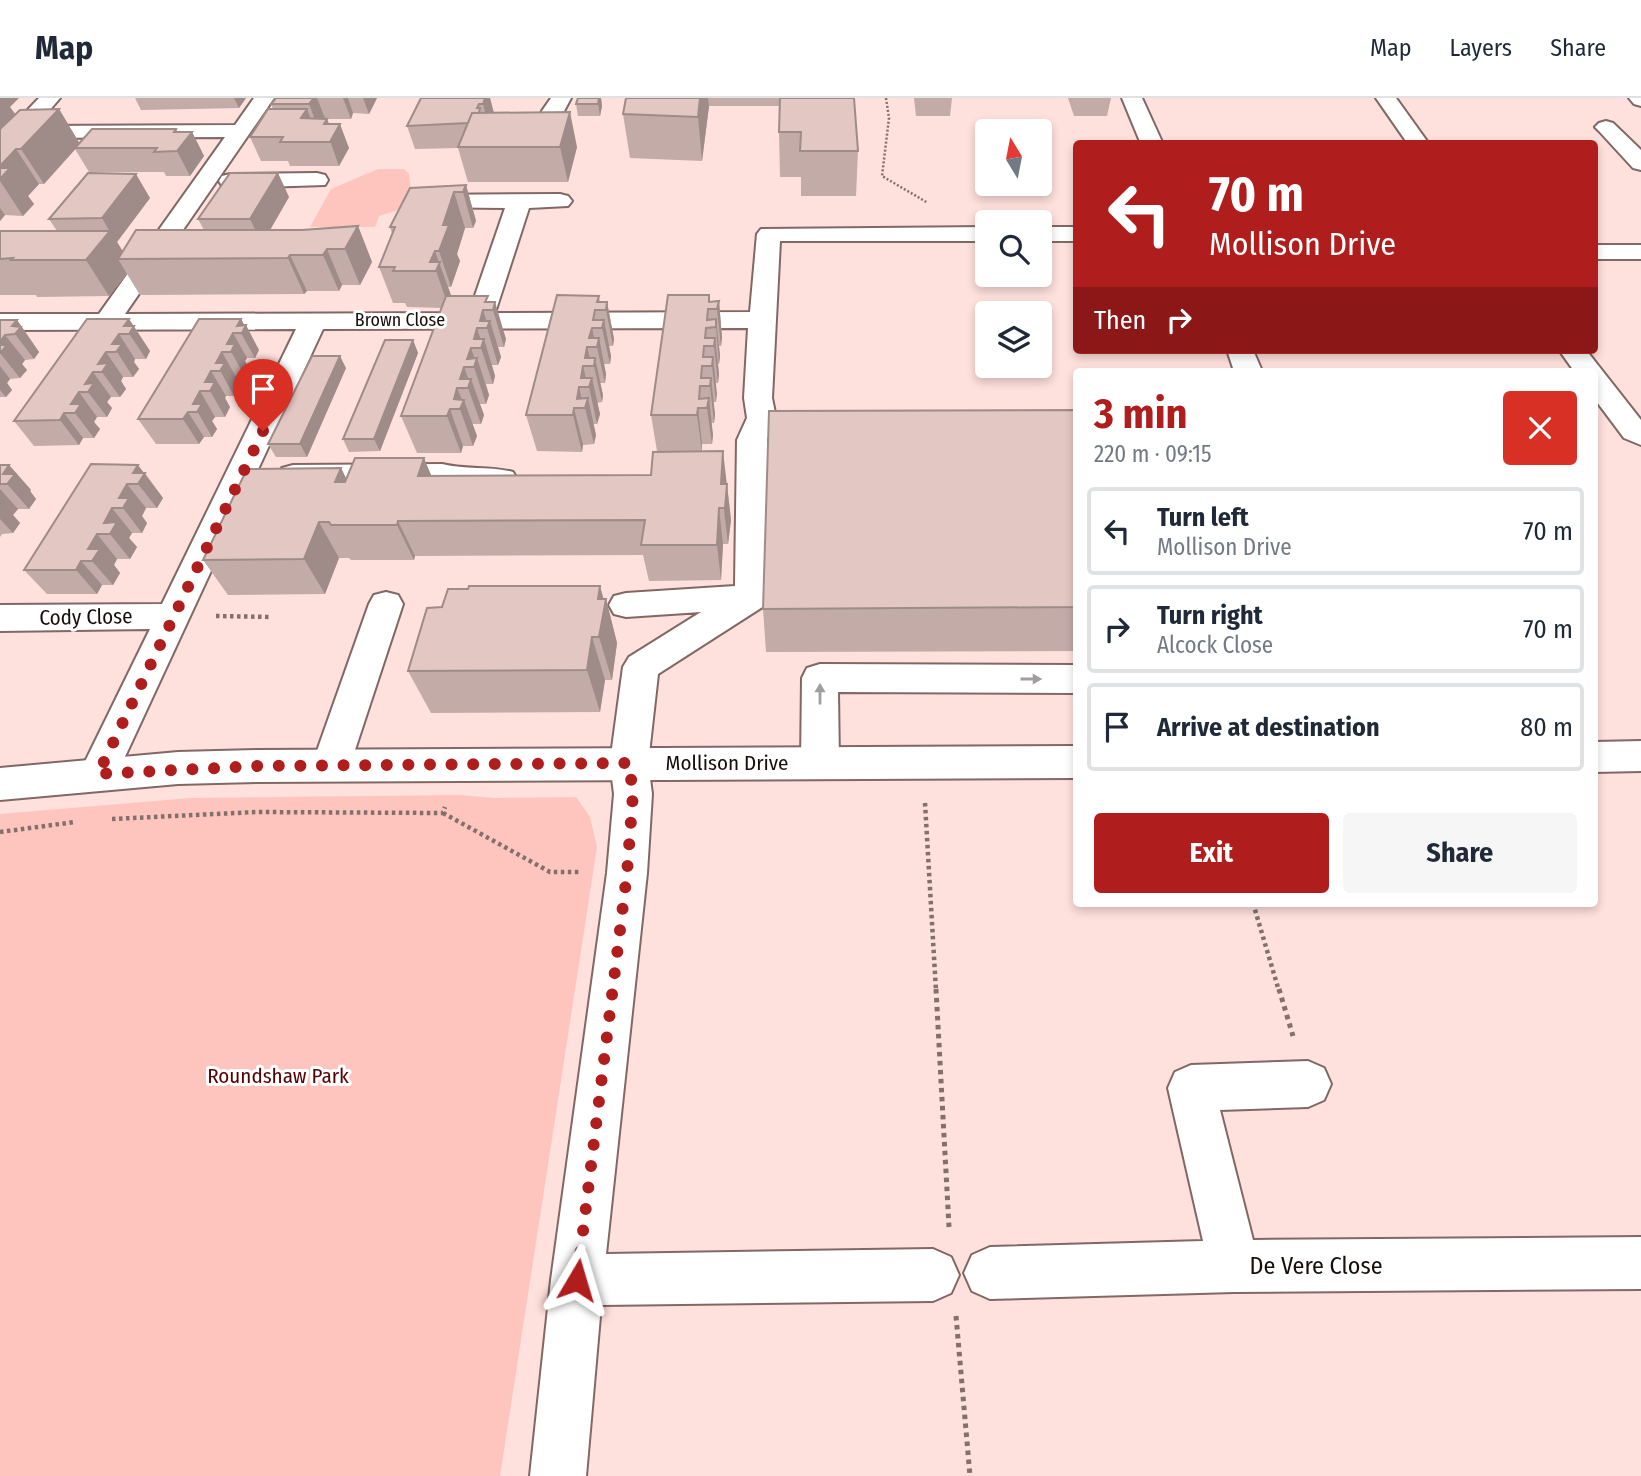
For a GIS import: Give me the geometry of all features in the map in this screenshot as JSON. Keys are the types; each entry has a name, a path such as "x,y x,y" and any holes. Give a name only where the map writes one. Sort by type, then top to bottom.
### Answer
{"street":[{"path":"0,152 50,98"},
{"path":"106,322 264,98"},
{"path":"545,128 561,98"},
{"path":"1132,98 1150,140"},
{"path":"1386,98 1416,140"},
{"path":"1606,127 1641,163"},
{"path":"19,132 241,131"},
{"path":"207,181 317,180"},
{"path":"412,202 560,201"},
{"path":"480,319 519,202"},
{"path":"751,597 752,440 761,418 758,398 769,234 975,234"},
{"path":"1052,234 1073,234"},
{"path":"1598,252 1641,251"},
{"path":"98,774 314,320"},
{"name":"Brown Close","path":"0,322 762,320"},
{"path":"1575,354 1586,368"},
{"path":"1598,384 1634,431 1641,436"},
{"path":"761,418 783,428 841,429"},
{"path":"242,476 442,474 463,479 528,479"},
{"path":"626,605 751,597"},
{"path":"558,1476 577,1280 627,873 633,794 629,763 641,667 751,597"},
{"path":"331,765 386,604"},
{"name":"Cody Close","path":"0,618 172,616"},
{"path":"820,762 820,678 1073,679"},
{"path":"1598,757 1641,757"},
{"name":"Mollison Drive","path":"0,784 178,768 1073,762"},
{"path":"1234,1266 1191,1088 1308,1084"},
{"name":"De Vere Close","path":"577,1280 1234,1266 1641,1263"}],"path":[{"path":"886,98 888,118 882,176 926,200 946,234"},
{"path":"172,616 272,617"},
{"path":"923,761 970,1476"},
{"path":"443,813 447,803"},
{"path":"107,819 256,813 443,813 550,872 627,873"},
{"path":"0,832 81,821"},
{"path":"1254,907 1308,1084"}],"green space":[{"path":"378,169 404,169 409,174 411,190 398,210 379,216 375,227 310,227 331,189"},
{"name":"Roundshaw Park","path":"460,795 495,798 576,797 590,817 597,847 500,1476 0,1476 0,814 190,798"}],"building":[{"path":"276,98 314,98 309,104 271,104"},
{"path":"421,98 485,98 483,104 479,104 477,108 480,108 479,113 472,113 468,123 407,126"},
{"path":"578,98 599,98 598,104 576,104"},
{"path":"626,98 700,98 698,117 623,114"},
{"path":"780,98 854,98 858,151 800,151 801,132 779,132"},
{"path":"59,109 21,149 16,149 0,166 0,129 20,110"},
{"path":"268,109 307,109 301,118 327,119 324,124 340,124 330,142 280,142 283,137 250,137"},
{"path":"570,112 560,147 458,147 472,113"},
{"path":"92,129 176,129 174,132 192,132 177,151 154,152 157,148 75,148"},
{"path":"0,168 10,168 0,179"},
{"path":"88,173 136,174 102,218 49,219"},
{"path":"230,173 278,173 250,219 198,219"},
{"path":"466,185 463,192 454,192 443,225 449,225 439,251 435,251 430,262 440,262 436,271 393,271 395,267 379,267 395,227 390,227 410,188"},
{"path":"358,226 345,249 327,249 323,255 290,255 288,258 118,259 136,230 302,230"},
{"path":"0,231 110,231 86,260 11,260 13,258 0,259"},
{"path":"557,295 599,296 597,302 607,302 606,310 595,310 593,320 604,320 602,328 592,328 589,338 599,338 597,347 587,347 585,358 595,358 594,366 583,366 581,378 592,378 589,387 579,387 577,399 588,398 585,408 574,408 573,415 526,415"},
{"path":"668,295 709,295 709,302 719,301 717,309 708,309 707,320 716,319 716,327 706,328 705,338 715,338 714,346 704,346 703,357 713,357 712,366 702,366 701,378 711,378 710,386 700,386 699,399 709,398 707,408 698,408 697,415 651,415"},
{"path":"446,296 488,296 485,302 495,302 493,310 483,310 480,321 490,321 487,328 477,328 474,339 484,339 481,348 471,348 467,359 477,358 474,367 464,367 460,379 471,379 468,388 457,388 454,399 464,400 460,409 450,409 447,416 401,416"},
{"path":"87,319 129,319 124,326 134,326 129,334 119,334 112,344 122,344 116,352 106,352 98,364 108,363 102,372 93,372 85,384 94,383 88,392 79,392 71,404 81,404 75,413 64,413 60,420 14,421"},
{"path":"199,319 241,319 237,326 246,325 242,333 233,333 227,344 235,344 231,352 222,352 216,363 225,363 220,371 211,371 205,382 215,382 210,391 200,391 193,404 202,404 197,412 188,412 183,419 138,419"},
{"path":"0,320 17,320 12,326 21,327 15,334 5,335 0,342"},
{"path":"385,340 413,340 374,439 343,439"},
{"path":"312,356 340,356 300,444 268,444"},
{"path":"1073,410 1073,607 763,609 769,411"},
{"path":"723,451 721,484 727,484 725,508 719,508 717,545 641,545 645,520 398,521 397,525 331,525 329,522 319,522 304,559 203,560 247,469 341,468 335,482 345,482 355,458 424,458 418,476 651,475 653,452"},
{"path":"91,464 138,465 133,473 145,473 138,484 127,484 119,498 129,498 123,508 112,508 104,523 117,522 110,534 97,534 88,549 100,549 92,561 81,561 76,570 24,570"},
{"path":"0,465 9,465 3,474 15,474 7,484 0,484"},
{"path":"469,586 600,586 598,599 606,599 599,637 592,637 587,670 408,671 427,608 442,607 448,589 468,589"}],"route":[{"path":"263,431 98,774 258,766 629,763 633,794 627,873 577,1280"}]}
